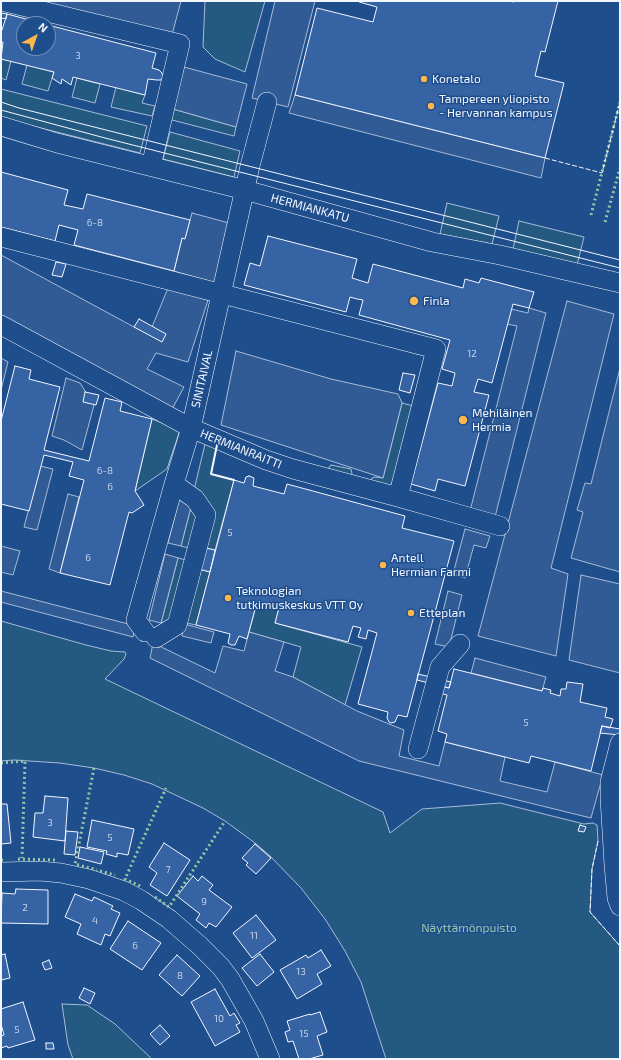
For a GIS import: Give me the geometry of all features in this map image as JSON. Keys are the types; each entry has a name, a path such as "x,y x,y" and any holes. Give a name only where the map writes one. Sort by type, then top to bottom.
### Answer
{"street":[{"path":"1,1 180,44 151,166"},
{"name":"SINITAIVAL","path":"174,484 196,499 206,515 177,625 151,635 136,620 174,484 191,428 254,149 268,102"},
{"name":"HERMIANKATU","path":"1,126 57,143 245,190 432,242 500,255 620,283"},
{"path":"1,237 436,350 398,497"},
{"name":"HERMIANRAITTI","path":"1,325 191,428 266,460 292,469 500,526"},
{"path":"418,749 440,666 460,644"},
{"path":"620,743 610,782 615,804 614,871 617,898 620,906"},
{"path":"1,872 35,871 61,873 89,879 130,894 169,919 200,946 221,967 230,979 254,1022 270,1059"}],"green space":[{"path":"205,1 265,1 245,72 215,59 203,47"},
{"path":"1,59 11,61 6,80 1,78"},
{"path":"27,65 54,72 48,91 22,84"},
{"path":"77,78 100,84 95,103 72,97"},
{"path":"116,87 145,95 142,103 155,106 152,116 111,107"},
{"path":"1,89 147,126 140,153 1,118"},
{"path":"173,109 236,127 234,136 172,120 171,117"},
{"path":"170,132 240,151 234,177 163,159"},
{"path":"447,203 499,216 492,244 440,234"},
{"path":"519,221 584,237 577,265 513,249"},
{"path":"402,403 413,406 391,487 371,481 372,478 375,477 383,478"},
{"path":"152,419 180,430 167,469 135,491"},
{"path":"206,440 217,444 211,474 234,480 215,550 201,547 194,490"},
{"path":"331,465 351,469 352,474 349,476 329,470"},
{"path":"192,503 200,517 193,549 181,546"},
{"path":"178,558 190,561 174,620 161,623"},
{"path":"195,568 210,572 196,625 182,622"},
{"path":"257,602 279,608 275,623 362,647 345,705 293,677 301,647 249,632"},
{"name":"Näyttämönpuisto","path":"1,621 86,645 111,651 125,652 126,654 124,659 105,679 383,812 390,833 422,809 500,803 584,824 593,823 597,825 598,841 592,869 590,912 620,946 620,1059 386,1059 361,982 345,951 325,919 301,888 255,843 225,821 203,808 152,784 124,775 94,768 60,763 14,760 1,761"},
{"path":"62,1004 87,1005 115,1024 152,1059 73,1059 68,1045"}],"shaded area":[{"path":"1,1 181,1 169,46"},
{"path":"275,1 315,1 288,107 252,98"},
{"path":"184,67 247,84 236,127 173,109"},
{"path":"295,95 545,158 541,178 289,113"},
{"path":"192,213 229,223 215,283 174,271 182,238 185,238"},
{"path":"1,255 134,327 152,327 168,288 208,300 188,362 156,353 147,369 184,387 171,411 1,317"},
{"path":"567,301 614,314 551,568 568,574 556,656 478,636"},
{"path":"529,308 546,313 495,517 470,511 517,326 507,324 511,309 528,313"},
{"path":"236,351 331,379 398,394 402,403 383,478 221,425"},
{"path":"1,358 8,362 1,390"},
{"path":"620,368 620,572 571,558 583,512 577,510 585,483 591,484"},
{"path":"66,378 80,383 94,405 82,450 64,440 52,436"},
{"path":"40,466 53,469 37,530 24,527"},
{"path":"68,494 79,497 60,573 49,569"},
{"path":"179,500 192,503 181,546 168,543"},
{"path":"465,529 490,536 486,548 474,545 465,578 453,574"},
{"path":"1,546 20,551 13,575 1,572"},
{"path":"165,554 178,558 161,623 149,620"},
{"path":"581,575 620,584 620,673 569,660"},
{"path":"1,591 136,626 133,637 1,602"},
{"path":"448,591 462,595 449,647 435,644"},
{"path":"184,624 214,632 211,643 182,636"},
{"path":"249,632 284,642 275,671 293,677 357,711 404,730 399,756 439,766 445,742 505,757 500,781 547,792 555,762 603,775 591,818 359,761 150,658 153,643 215,673 223,646 244,651"},
{"path":"475,658 546,677 542,691 471,673"}],"building":[{"name":"Konetalo","path":"359,1 558,1 545,52 541,51 535,76 564,83 545,158 295,95 317,8 373,22 377,7"},
{"path":"1,13 7,14 6,19 1,18"},
{"path":"7,14 16,16 16,56 56,56 56,27 156,53 152,68 159,70 163,77 161,80 148,79 145,95 73,77 71,85 62,79 61,84 52,78 54,72 1,59 3,42 1,42 2,30"},
{"path":"1,172 68,190 64,205 83,209 87,194 190,220 185,239 182,238 174,271 74,245 78,230 59,225 55,241 1,227"},
{"path":"268,236 357,259 352,278 368,283 373,264 463,288 465,279 479,283 481,278 534,292 529,308 513,304 492,383 478,379 474,392 489,395 465,486 438,479 435,491 411,484 438,383 452,386 455,373 442,369 450,340 359,315 363,300 350,297 346,312 244,285 250,263 260,266"},
{"path":"56,262 66,264 62,277 52,275"},
{"path":"139,319 166,334 162,342 134,327"},
{"path":"15,366 31,370 29,379 60,387 44,450 89,461 105,398 122,402 120,411 152,419 135,491 144,505 132,513 129,512 110,585 60,573 84,480 69,476 73,462 44,455 29,511 1,504 1,421"},
{"path":"403,373 415,375 410,393 399,390"},
{"path":"85,392 99,395 96,405 83,402"},
{"path":"249,476 254,478 253,486 284,494 287,484 405,516 402,528 454,541 407,717 398,715 395,722 391,723 387,718 388,712 358,704 377,633 368,630 366,639 358,637 361,628 353,626 348,642 275,623 279,608 257,602 247,639 239,636 235,645 228,643 230,634 196,625 234,480 244,483 246,477"},
{"path":"201,547 215,550 210,572 195,568"},
{"path":"454,669 542,691 543,688 551,690 550,693 560,696 561,689 566,689 567,682 583,684 580,702 607,708 605,717 613,719 610,728 602,726 591,771 531,756 529,763 445,742 447,734 438,731 447,695 439,693 441,686 449,688"},
{"path":"418,674 451,682 449,688 417,680"},
{"path":"602,726 620,729 620,735 600,733"},
{"path":"45,796 68,798 65,841 33,837 35,813 43,813"},
{"path":"1,804 7,804 11,843 1,844"},
{"path":"92,820 134,829 128,855 117,853 117,857 106,854 107,851 87,847"},
{"path":"580,825 586,827 584,832 578,831"},
{"path":"66,831 78,832 75,855 64,854"},
{"path":"164,843 190,860 167,896 150,885 157,873 149,867"},
{"path":"255,844 271,858 256,874 246,865 248,863 242,858"},
{"path":"80,847 104,852 101,864 78,858"},
{"path":"193,876 198,881 202,876 213,885 209,890 232,907 216,927 209,923 206,928 196,920 200,914 177,896"},
{"path":"16,889 48,890 48,924 1,923 2,893 15,894"},
{"path":"75,894 92,901 94,897 113,906 111,909 120,913 110,936 105,934 101,945 77,934 81,924 65,917"},
{"path":"256,915 276,940 252,958 233,933"},
{"path":"128,921 161,943 142,970 110,949"},
{"path":"321,950 331,966 317,974 322,984 297,999 280,970 306,955 308,958"},
{"path":"5,954 10,978 1,980 1,955"},
{"path":"260,954 274,972 257,986 242,968"},
{"path":"177,955 200,976 182,996 159,975"},
{"path":"49,960 52,968 45,970 42,963"},
{"path":"84,988 95,993 90,1004 79,998"},
{"path":"215,989 230,1016 234,1013 240,1023 236,1025 240,1032 215,1046 191,1002"},
{"path":"23,1002 35,1040 8,1048 7,1046 1,1048 1,1036 4,1035 1,1024 1,1009"},
{"path":"320,1012 327,1032 317,1036 323,1055 309,1059 299,1059 293,1041 288,1042 285,1032 290,1030 287,1021"},
{"path":"160,1025 170,1036 160,1045 150,1034"},
{"path":"46,1043 53,1043 54,1049 46,1049"}],"tram line":[{"path":"1,102 19,108 620,260"},
{"path":"1,110 105,138 620,268"}],"hedge":[{"path":"591,215 620,102"},
{"path":"605,222 620,168"},
{"path":"1,763 25,761 22,858"},
{"path":"94,768 75,864 97,870"},
{"path":"140,886 125,879 166,788"},
{"path":"155,897 169,907 225,821"},
{"path":"18,859 55,860"},
{"path":"100,871 115,875"}],"fence":[{"path":"545,158 602,173 620,102"},
{"path":"598,841 592,869 590,912 620,946"}],"wall":[{"path":"217,445 211,474 234,480"}],"place":[{"name":"Konetalo","path":"424,79"},
{"name":"Tampereen yliopisto - Hervannan kampus","path":"431,106"},
{"name":"Finla","path":"414,301"},
{"name":"Mehiläinen Hermia","path":"463,420"},
{"name":"Antell Hermian Farmi","path":"383,565"},
{"name":"Teknologian tutkimuskeskus VTT Oy","path":"228,598"},
{"name":"Etteplan","path":"411,613"}]}
